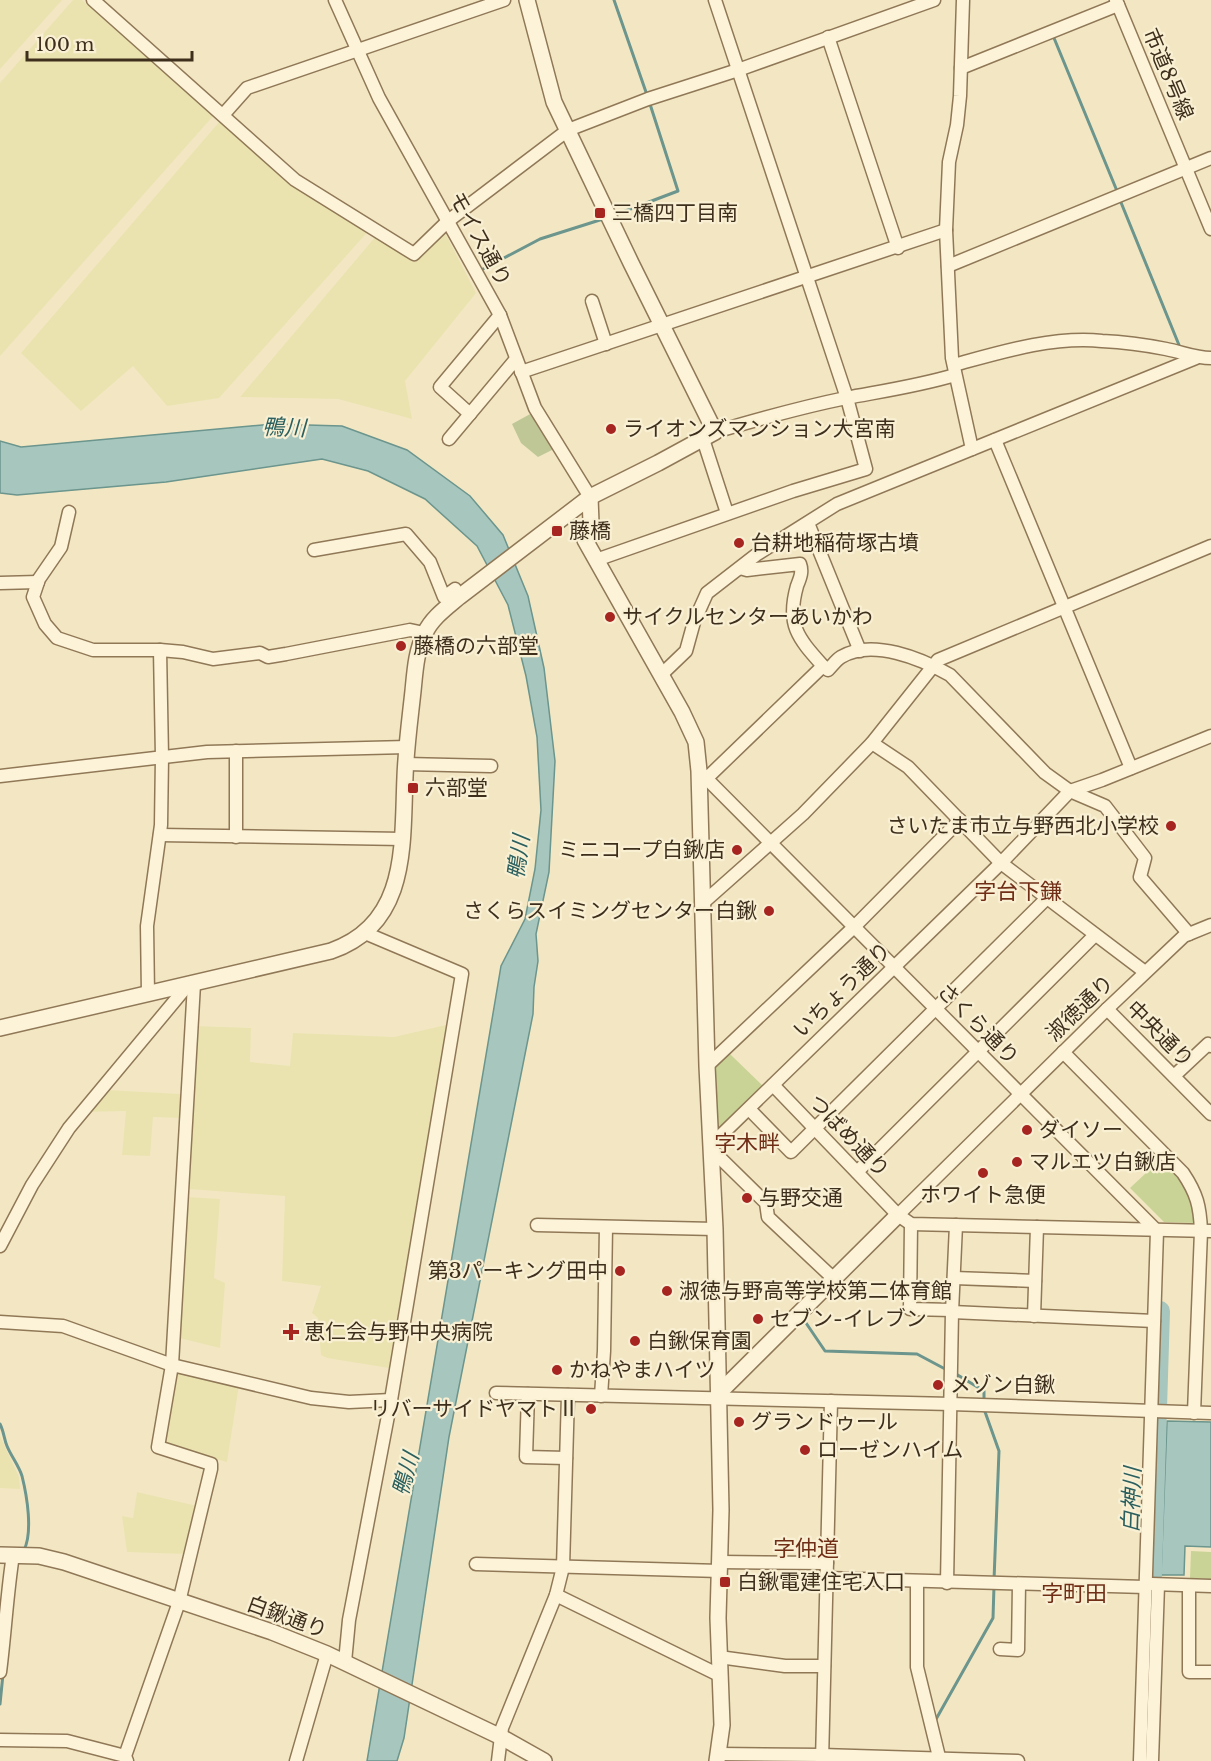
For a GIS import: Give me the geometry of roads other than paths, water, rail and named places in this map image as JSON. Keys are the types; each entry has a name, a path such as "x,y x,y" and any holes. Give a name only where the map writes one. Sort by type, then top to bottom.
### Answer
{"street":[{"path":"93,0 295,180 414,254 448,221 567,130 648,99 738,70 934,0"},
{"name":"モイス通り","path":"334,0 379,98 500,315 535,408 590,496"},
{"path":"223,115 247,88 504,0"},
{"path":"527,0 554,102 662,326 709,435 727,513"},
{"path":"596,560 727,513 866,469 847,398 715,0"},
{"path":"894,0 898,13"},
{"path":"963,0 957,124 949,162 946,230 954,370 972,449"},
{"path":"961,68 1117,2"},
{"name":"市道8号線","path":"1117,2 1211,229"},
{"path":"828,38 898,248"},
{"path":"948,266 1211,158"},
{"path":"521,372 898,248 946,230"},
{"path":"592,301 606,344"},
{"path":"470,414 440,387 500,315"},
{"path":"0,1028 331,951 346,946 365,933 385,909 394,891 400,868 407,747 415,668 424,633 460,591 590,496 658,464 709,435 787,411 896,390 1001,351 1079,340 1101,340 1168,349 1197,358 1211,358"},
{"path":"662,674 686,651 694,622 708,593 756,555 837,504 1197,358"},
{"path":"449,439 516,359"},
{"path":"995,440 1131,768"},
{"path":"590,496 591,523 585,540 662,674 696,742 703,775 708,1066 719,1396 718,1657 722,1725 717,1758 1018,1761"},
{"path":"69,512 62,547 38,582 33,597 45,624 57,638 93,650 160,650 183,652 213,659 260,653 267,657 410,630 424,633"},
{"path":"808,523 860,651"},
{"path":"314,550 406,534 430,562 444,597 460,591"},
{"path":"705,902 772,843 872,743 938,660 1211,546"},
{"path":"740,568 747,570 800,564 802,570 793,601 792,614 796,632 801,642 828,670 842,657 871,648 933,665 950,675 1045,773 1070,791 1105,806 1146,858 1140,877 1189,934"},
{"path":"0,583 38,582"},
{"path":"148,994 147,926 160,835 162,757 160,650"},
{"path":"703,775 823,666"},
{"path":"1070,791 1211,736"},
{"path":"872,743 908,767 1001,863 1145,972"},
{"path":"0,776 162,757 236,751 407,747"},
{"path":"236,751 236,837"},
{"path":"406,764 491,766"},
{"name":"さくら通り","path":"703,775 1157,1230"},
{"name":"いちょう通り","path":"711,1147 1001,863 1070,791"},
{"path":"708,1066 855,927 960,820"},
{"path":"160,835 403,839"},
{"path":"749,1109 791,1152 1047,898"},
{"name":"淑徳通り","path":"898,1215 1145,972 1184,936 1211,925"},
{"path":"348,1664 349,1620 391,1400 462,974 365,933"},
{"path":"857,1172 1095,935"},
{"path":"0,1246 23,1200 69,1128 171,1003 191,984"},
{"path":"0,1740 67,1741 126,1758 179,1602 212,1469 211,1464 158,1447 172,1365 191,984"},
{"name":"中央通り","path":"1107,1008 1211,1114"},
{"path":"1174,1076 1208,1044 1211,1046"},
{"path":"1063,1052 1183,1173 1195,1190 1206,1231 1194,1413"},
{"name":"つばめ通り","path":"773,1085 898,1215 911,1224"},
{"path":"711,1147 766,1203 768,1217 834,1279"},
{"path":"719,1396 898,1215"},
{"path":"1154,1321 910,1309 911,1224 1206,1231"},
{"path":"537,1225 715,1229"},
{"path":"947,1583 952,1311 956,1225"},
{"path":"601,1396 606,1227"},
{"path":"1034,1316 1037,1227"},
{"path":"1140,1761 1151,1585 1156,1412 1154,1321 1157,1230"},
{"path":"954,1278 1035,1281"},
{"path":"0,1322 63,1326 172,1365 311,1398 349,1402 391,1400"},
{"path":"496,1393 719,1396 1211,1413"},
{"path":"528,1394 526,1457 566,1458"},
{"path":"498,1761 502,1728 556,1595 562,1567 568,1395"},
{"path":"822,1758 831,1401"},
{"path":"0,1672 6,1597 14,1555"},
{"name":"白鍬通り","path":"14,1555 64,1562 272,1632 327,1654 501,1737 544,1761"},
{"path":"476,1564 562,1567 827,1563"},
{"path":"826,1578 947,1583 1211,1586"},
{"path":"917,1582 917,1667 940,1760"},
{"path":"1000,1649 1018,1650 1019,1584"},
{"path":"1151,1585 1152,1761"},
{"path":"1190,1586 1189,1672 1211,1672"},
{"path":"556,1595 719,1675"},
{"path":"296,1761 327,1654"},
{"path":"718,1657 785,1666 824,1666"}],"water":[{"name":"鴨川","path":"273,424 342,426 407,450 470,496 503,535 528,596 544,668 555,761 549,872 536,934 538,961 533,1014 449,1437 404,1738 397,1761 367,1761 501,966 525,919 535,869 541,810 537,737 526,676 508,605 477,546 425,499 368,471 322,459 166,482 17,495 0,493 0,441 21,447"},
{"path":"1167,1421 1211,1422 1211,1547 1185,1546 1184,1575 1161,1575"}],"waterway":[{"path":"614,0 647,95"},
{"path":"1054,38 1117,191"},
{"path":"612,216 678,191 649,101"},
{"path":"1120,200 1179,345"},
{"path":"483,269 540,239 603,219"},
{"name":"白神川","path":"1148,1702 1160,1311"},
{"path":"804,1320 825,1351 917,1354 947,1370"},
{"path":"956,1374 984,1391 984,1402"},
{"path":"984,1409 999,1451 994,1580"},
{"path":"0,1424 7,1446 21,1472 26,1493 29,1524 24,1550"},
{"path":"935,1721 993,1618 994,1586"},
{"path":"0,1704 3,1674"}],"place":[{"name":"三橋四丁目南","path":"600,213"},
{"name":"ライオンズマンション大宮南","path":"611,429"},
{"name":"藤橋","path":"557,531"},
{"name":"台耕地稲荷塚古墳","path":"739,543"},
{"name":"サイクルセンターあいかわ","path":"610,617"},
{"name":"藤橋の六部堂","path":"401,646"},
{"name":"六部堂","path":"413,788"},
{"name":"さいたま市立与野西北小学校","path":"1171,826"},
{"name":"ミニコープ白鍬店","path":"737,850"},
{"name":"さくらスイミングセンター白鍬","path":"769,911"},
{"name":"ダイソー","path":"1027,1130"},
{"name":"マルエツ白鍬店","path":"1017,1162"},
{"name":"ホワイト急便","path":"983,1173"},
{"name":"与野交通","path":"747,1198"},
{"name":"第3パーキング田中","path":"620,1271"},
{"name":"淑徳与野高等学校第二体育館","path":"667,1291"},
{"name":"セブン-イレブン","path":"758,1319"},
{"name":"恵仁会与野中央病院","path":"291,1332"},
{"name":"白鍬保育園","path":"635,1341"},
{"name":"かねやまハイツ","path":"557,1370"},
{"name":"メゾン白鍬","path":"938,1385"},
{"name":"リバーサイドヤマトⅡ","path":"591,1409"},
{"name":"グランドゥール","path":"739,1422"},
{"name":"ローゼンハイム","path":"805,1450"},
{"name":"白鍬電建住宅入口","path":"725,1582"}],"district":[{"name":"字台下鎌","path":"1018,891"},
{"name":"字木畔","path":"747,1143"},
{"name":"字仲道","path":"806,1548"},
{"name":"字町田","path":"1074,1593"}]}
